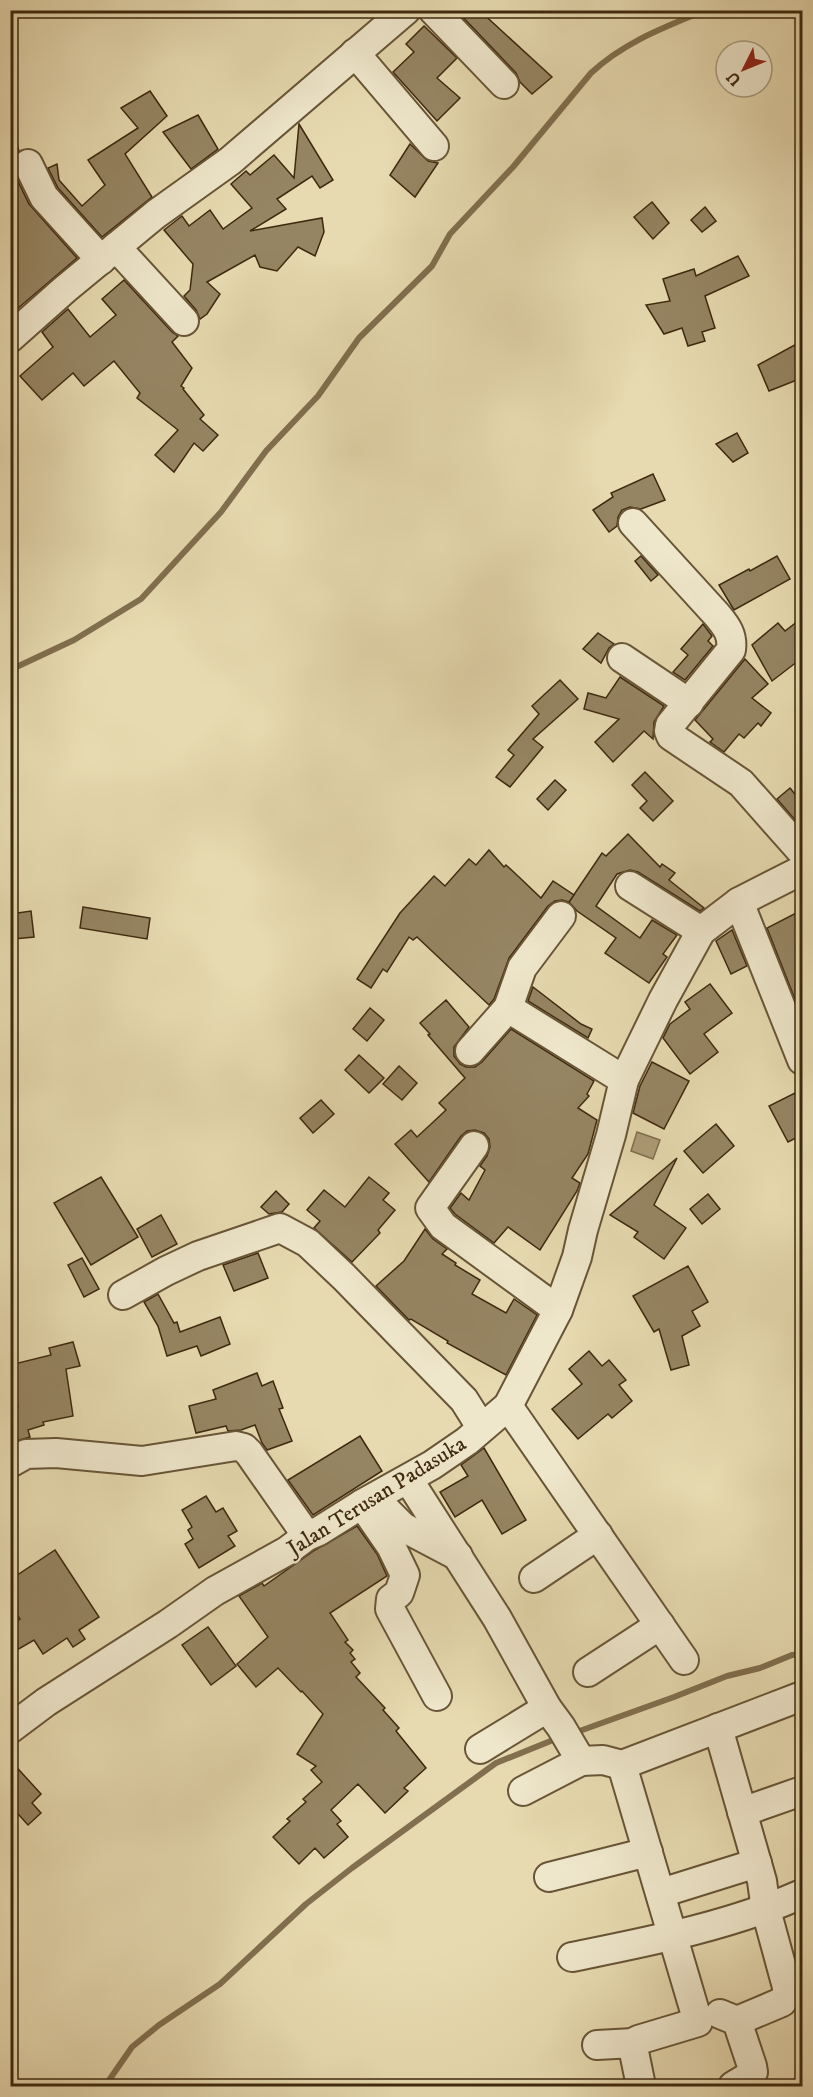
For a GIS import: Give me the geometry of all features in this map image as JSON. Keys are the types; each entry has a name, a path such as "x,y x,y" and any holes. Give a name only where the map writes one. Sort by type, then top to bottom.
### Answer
{"street":[{"path":"10,338 156,214 230,161 406,10"},
{"path":"433,10 504,84"},
{"path":"355,53 434,146"},
{"path":"28,164 44,197 184,321"},
{"path":"633,523 717,615 730,631 732,640 731,650 670,725 671,736 741,783 802,852"},
{"path":"622,658 689,702"},
{"name":"Jalan Terusan Padasuka","path":"10,1729 46,1702 215,1591 408,1479 467,1441 508,1406 558,1310 577,1257 624,1080 663,1000 701,931 739,902 802,870"},
{"path":"630,886 701,931"},
{"path":"739,902 802,1060"},
{"path":"470,1052 508,1008 522,968 561,916"},
{"path":"508,1008 624,1080"},
{"path":"474,1146 430,1208 442,1226 558,1310"},
{"path":"123,1295 166,1270 198,1256 280,1228 308,1243 344,1277 456,1391 481,1427"},
{"path":"508,1406 684,1660"},
{"path":"10,1463 26,1454 57,1453 142,1461 236,1446 249,1452 307,1536"},
{"path":"408,1479 459,1557 547,1708 581,1761"},
{"path":"368,1501 403,1527 459,1557"},
{"path":"368,1501 405,1575 399,1593 391,1599 390,1609 438,1696"},
{"path":"534,1578 598,1535"},
{"path":"588,1672 660,1625"},
{"path":"523,1791 581,1761 603,1760 622,1765 802,1696"},
{"path":"480,1749 547,1708"},
{"path":"597,2045 634,2043 718,2014 737,2021 782,2002 787,1994 766,1910 762,1881 718,1728"},
{"path":"622,1765 698,2022"},
{"path":"742,1812 802,1791"},
{"path":"549,1877 648,1852"},
{"path":"661,1893 757,1863"},
{"path":"572,1957 674,1936 766,1910 802,1894"},
{"path":"737,2021 748,2082"},
{"path":"634,2043 641,2086"}],"shaded area":[{"path":"637,1132 660,1140 653,1159 631,1151"}],"building":[{"path":"456,10 479,10 552,77 532,94 520,82 516,73"},
{"path":"424,26 457,58 437,78 460,98 437,121 393,72 414,52 406,44"},
{"path":"150,91 167,116 125,154 152,197 102,237 58,188 48,168 57,164 59,180 82,206 105,185 88,160 138,128 121,108"},
{"path":"198,115 218,149 191,169 163,132"},
{"path":"299,124 333,180 320,188 312,176 277,199 286,209 250,231 322,218 324,232 315,256 298,247 277,271 260,267 255,255 207,282 220,294 207,314 200,319 196,310 184,296 190,290 193,264 164,230 182,216 189,226 210,210 223,229 252,208 231,184 246,171 250,175 274,155 294,178"},
{"path":"16,141 19,151 14,155 13,171 29,204 77,258 10,315 10,217 17,212 10,196 10,142"},
{"path":"410,144 428,161 438,163 415,197 390,175"},
{"path":"652,202 669,223 653,239 634,217"},
{"path":"705,207 716,221 702,232 691,220"},
{"path":"738,256 749,276 705,296 715,328 702,332 705,341 688,346 682,328 664,334 646,305 670,301 663,279 694,269 696,276"},
{"path":"124,280 178,336 172,342 192,368 181,386 204,415 200,419 218,435 203,451 194,443 174,472 155,455 178,430 137,398 140,393 114,361 84,386 73,373 42,400 20,376 53,347 42,332 68,309 90,337 116,315 102,299"},
{"path":"802,341 802,378 769,391 758,365"},
{"path":"737,433 748,453 733,462 716,444"},
{"path":"653,474 665,500 641,509 630,507 622,510 617,526 609,532 593,510 613,497 611,493"},
{"path":"641,556 658,575 651,581 635,561"},
{"path":"777,556 790,579 734,610 719,585"},
{"path":"802,618 802,658 772,681 752,645 778,623 785,631"},
{"path":"703,624 712,636 708,641 713,646 685,680 673,672 688,655 681,649"},
{"path":"598,633 614,644 609,648 601,663 583,649"},
{"path":"745,659 768,684 752,698 771,713 761,726 758,723 744,738 739,734 724,752 710,742 713,739 695,720"},
{"path":"620,677 664,706 654,722 653,739 644,731 613,762 595,742 619,719 584,709 588,693 606,698"},
{"path":"560,680 578,699 533,739 543,747 510,787 496,777 514,755 508,750 539,714 532,706"},
{"path":"645,772 673,801 653,821 640,808 647,801 632,785"},
{"path":"555,780 566,790 548,810 537,799"},
{"path":"790,788 802,803 802,828 777,799"},
{"path":"628,834 660,867 662,864 675,873 669,880 704,908 700,911 638,872 630,870 617,874 596,906 640,938 652,920 677,935 663,954 667,957 649,983 605,953 616,938 577,911 569,902 602,853 606,856"},
{"path":"489,850 504,867 506,865 541,898 553,881 574,895 569,902 555,901 548,906 509,958 494,999 489,1005 417,937 413,940 409,937 387,972 383,969 371,988 357,979 400,913 434,876 445,886 469,859 476,865"},
{"path":"83,907 150,918 147,939 80,928"},
{"path":"802,910 802,1017 767,928"},
{"path":"31,911 34,937 14,939 11,914"},
{"path":"732,930 747,966 731,974 716,941"},
{"path":"710,984 732,1013 704,1034 718,1052 690,1074 663,1038 670,1024 690,1009 685,1002"},
{"path":"533,987 581,1024 592,1029 588,1038 528,1001"},
{"path":"446,1000 469,1027 454,1047 454,1056 460,1064 475,1067 511,1029 594,1081 587,1094 589,1096 578,1108 597,1120 588,1154 572,1178 580,1183 540,1250 508,1227 494,1243 450,1208 461,1193 469,1200 485,1170 480,1166 490,1147 489,1139 484,1133 475,1130 467,1131 461,1136 429,1182 395,1144 411,1130 417,1137 446,1110 439,1103 465,1078 420,1023"},
{"path":"370,1008 384,1020 367,1041 353,1029"},
{"path":"359,1055 384,1078 369,1093 345,1070"},
{"path":"652,1062 689,1081 664,1129 633,1113 640,1086"},
{"path":"399,1066 417,1083 402,1100 383,1084"},
{"path":"797,1092 802,1103 802,1135 788,1142 769,1106"},
{"path":"321,1100 334,1114 313,1133 300,1118"},
{"path":"716,1124 734,1146 703,1173 684,1151"},
{"path":"677,1158 654,1205 686,1228 664,1259 634,1237 638,1232 610,1215"},
{"path":"101,1177 138,1237 91,1265 54,1203"},
{"path":"369,1177 389,1193 383,1200 395,1210 378,1230 380,1233 352,1262 314,1228 320,1221 307,1210 324,1190 345,1207"},
{"path":"276,1191 289,1204 282,1212 269,1214 261,1207"},
{"path":"708,1194 720,1209 702,1224 690,1209"},
{"path":"161,1215 177,1244 152,1257 137,1229"},
{"path":"425,1229 433,1239 447,1249 442,1254 480,1280 472,1294 506,1313 514,1299 537,1315 506,1375 447,1343 448,1341 411,1319 409,1320 376,1286 404,1261"},
{"path":"258,1253 268,1278 234,1291 223,1265"},
{"path":"82,1258 99,1289 84,1297 68,1265"},
{"path":"688,1266 708,1302 692,1311 700,1326 682,1336 689,1365 671,1370 659,1329 654,1332 633,1296"},
{"path":"158,1294 174,1323 177,1322 180,1332 220,1317 230,1344 201,1356 197,1346 167,1356 158,1326 144,1302"},
{"path":"73,1342 80,1366 66,1369 73,1416 43,1422 44,1425 28,1430 30,1437 13,1442 10,1434 10,1409 18,1407 10,1379 10,1365 51,1355 49,1348"},
{"path":"589,1351 602,1366 609,1360 626,1380 619,1385 632,1401 612,1418 608,1414 578,1439 552,1409 582,1384 569,1369"},
{"path":"257,1373 262,1386 273,1381 283,1408 279,1409 292,1441 267,1450 255,1425 241,1430 228,1431 226,1426 196,1433 189,1406 216,1399 213,1390"},
{"path":"360,1436 382,1471 313,1515 288,1480"},
{"path":"484,1448 526,1520 502,1534 482,1500 455,1517 440,1492 468,1476 461,1465"},
{"path":"206,1496 216,1512 223,1508 237,1531 228,1536 235,1546 199,1568 185,1544 193,1539 188,1530 192,1527 182,1510"},
{"path":"357,1526 377,1554 387,1576 330,1613 348,1640 345,1642 353,1650 350,1653 355,1659 351,1662 360,1673 356,1677 385,1708 383,1710 399,1728 396,1731 426,1768 404,1788 408,1791 385,1813 358,1784 331,1810 341,1821 337,1824 348,1837 324,1858 315,1848 299,1864 273,1837 290,1821 287,1819 306,1802 303,1799 322,1782 311,1770 316,1766 297,1754 323,1714 278,1668 256,1687 237,1664 268,1637 239,1596 262,1583 264,1586 315,1550"},
{"path":"55,1550 99,1617 79,1630 85,1639 73,1647 67,1638 43,1654 34,1640 10,1654 10,1625 20,1619 10,1604 10,1580"},
{"path":"208,1627 236,1666 211,1685 182,1645"},
{"path":"10,1760 41,1794 32,1803 41,1813 28,1825 10,1805"}],"waterway":[{"path":"10,670 74,640 141,599 221,512 266,451 318,396 359,338 432,266 450,234 513,167 591,73 631,44 706,10"},
{"path":"574,1733 727,1676 760,1668 792,1655 802,1654"},
{"path":"105,2086 132,2047 159,2025 220,1984 306,1904 352,1868 496,1763 558,1738"}]}
